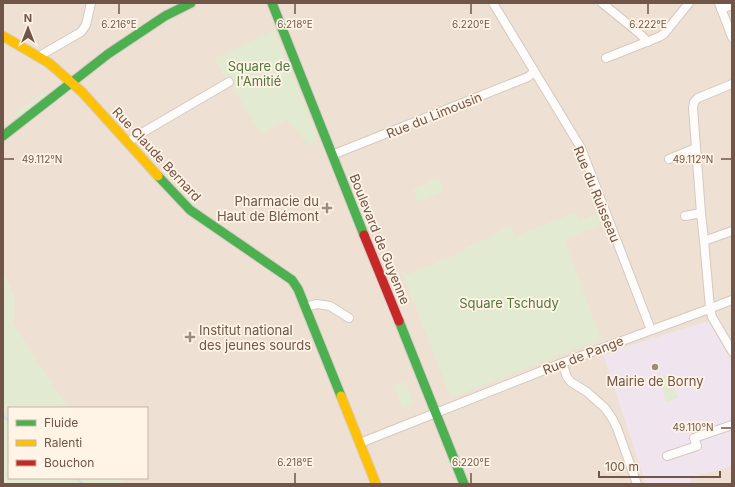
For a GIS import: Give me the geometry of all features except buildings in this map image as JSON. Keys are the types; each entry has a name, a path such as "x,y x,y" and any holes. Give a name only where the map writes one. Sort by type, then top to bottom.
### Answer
{"street":[{"path":"40,57 81,32 86,25 91,3"},
{"path":"3,136 108,54 165,16 191,3"},
{"name":"Boulevard de Guyenne","path":"272,3 464,484"},
{"name":"Rue du Ruisseau","path":"493,3 581,148 651,330"},
{"path":"602,3 648,42"},
{"path":"606,58 648,42 664,34 689,3"},
{"path":"732,5 720,6 732,37"},
{"name":"Rue Claude Bernard","path":"3,36 49,63 82,92 190,210 292,280 298,289 376,484"},
{"name":"Rue du Limousin","path":"332,155 528,77 534,72"},
{"path":"128,143 134,137 229,82"},
{"path":"732,84 698,98 694,102 693,108 710,308 712,316 732,351"},
{"path":"669,158 696,148"},
{"path":"685,216 701,213"},
{"path":"704,241 732,231"},
{"name":"Rue de Pange","path":"436,413 562,363 732,300"},
{"path":"305,307 317,304 330,306 349,318"},
{"path":"562,363 567,377 571,382 593,397 605,408 612,418 637,484"},
{"path":"360,443 436,413"},
{"path":"666,456 697,446 694,438 732,425"}],"shaded area":[{"path":"3,3 732,3 732,484 124,484 120,479 148,479 148,407 67,407 13,324 14,299 3,271"},
{"path":"705,322 710,323 732,363 732,466 690,478 692,484 646,484 603,354"}],"green space":[{"name":"Square de l'Amitié","path":"274,30 318,139 309,146 287,119 261,134 214,59"},
{"path":"47,90 49,92 19,116 15,115 15,113"},
{"path":"439,178 444,191 418,202 413,189"},
{"name":"Square Tschudy","path":"575,212 579,221 599,213 603,224 564,240 601,339 451,398 401,270 403,269 406,275 465,251 464,248 494,236 494,233 511,225 515,236"},
{"path":"3,271 14,299 13,324 67,407 8,407 8,479 120,479 124,484 3,484"},
{"path":"670,374 678,398 666,402 658,378"},
{"path":"405,382 414,404 403,409 394,386"}],"waterway":[{"path":"3,415 8,420"},
{"path":"77,479 83,484"}],"traffic: fast":[{"path":"3,136 108,54 165,16 191,3"},
{"path":"272,3 364,235"},
{"path":"158,176 190,210 292,280 298,289 341,396"},
{"path":"399,321 464,484"}],"traffic: slow":[{"path":"3,36 49,63 82,92 158,176"},
{"path":"341,396 376,484"}],"traffic: jam":[{"path":"364,235 399,321"}],"place":[{"name":"Pharmacie du Haut de Blémont","path":"327,208"},
{"name":"Institut national des jeunes sourds","path":"190,337"},
{"name":"Mairie de Borny","path":"655,367"}]}
